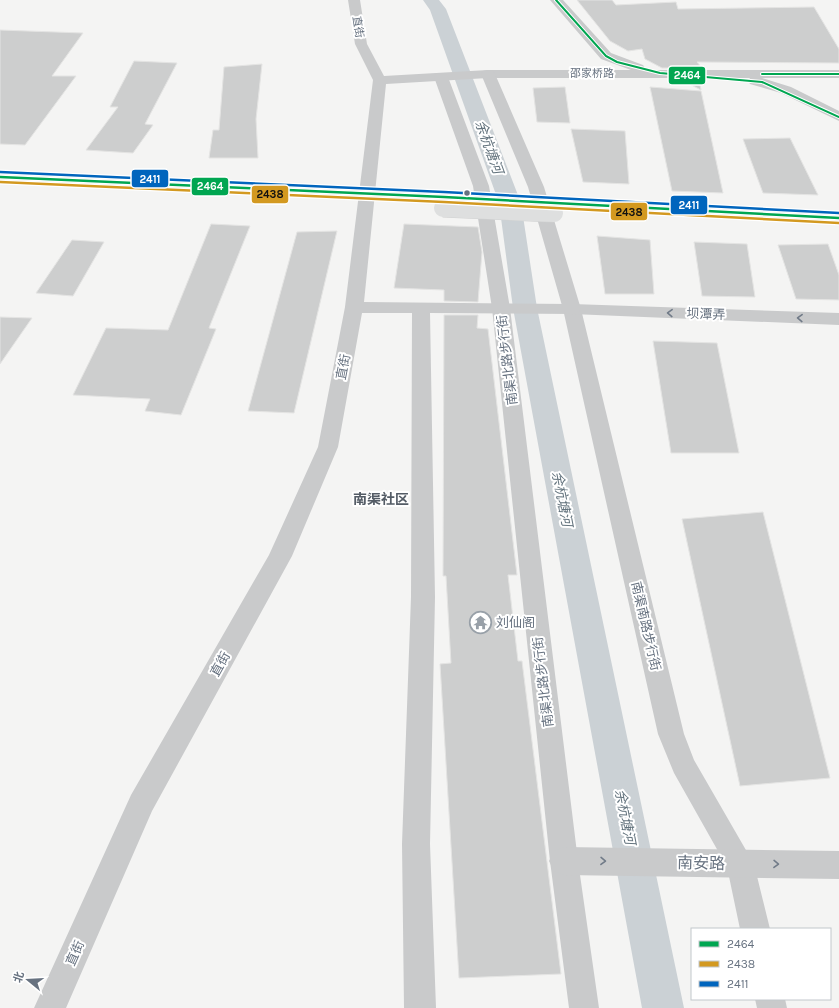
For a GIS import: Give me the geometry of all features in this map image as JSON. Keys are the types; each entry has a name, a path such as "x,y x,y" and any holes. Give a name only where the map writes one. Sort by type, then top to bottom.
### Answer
{"main road":[{"path":"0,177 300,196"},
{"path":"0,186 443,202 839,227"},
{"path":"554,208 839,218"}],"street":[{"name":"直街","path":"354,0 360,44 380,80"},
{"path":"556,0 606,56 631,67 660,73 762,82 839,117"},
{"name":"邵家桥路","path":"380,80 488,74 839,74"},
{"path":"488,74 536,187 572,309"},
{"path":"441,77 481,186 505,308"},
{"path":"368,199 380,80"},
{"name":"直街","path":"50,1008 142,804 280,556 328,447 354,307 368,199"},
{"name":"坝潭弄","path":"354,307 572,309 839,319"},
{"path":"420,1008 416,844 423,597 421,308"},
{"name":"南渠北路步行街","path":"505,308 564,861 584,1008"},
{"name":"南渠南路步行街","path":"572,309 671,734 683,765 731,864 755,928"},
{"name":"南安路","path":"564,861 839,865"}],"building":[{"path":"577,0 612,0 616,5 676,2 678,9 814,7 839,49 839,63 697,62 702,68 662,68 645,59 642,49 628,51 610,41"},
{"path":"0,30 83,33 52,76 76,76 25,145 0,144"},
{"path":"134,61 177,63 145,124 153,125 133,153 86,150 118,107 110,107"},
{"path":"262,64 256,119 258,158 209,158 213,130 219,130 224,67"},
{"path":"682,80 699,80 701,90"},
{"path":"565,87 570,123 537,122 533,88"},
{"path":"650,87 701,91 723,193 672,191"},
{"path":"571,129 625,131 629,184 583,182"},
{"path":"790,138 818,195 763,193 743,139"},
{"path":"211,224 250,226 209,328 216,329 181,415 145,411 150,399 73,395 106,328 168,330"},
{"path":"404,224 478,227 482,252 478,302 444,301 444,290 394,288"},
{"path":"337,231 294,413 248,411 297,232"},
{"path":"597,236 650,240 654,294 605,294"},
{"path":"72,240 104,242 73,296 36,293"},
{"path":"694,242 747,244 755,297 702,296"},
{"path":"828,244 839,275 839,300 796,299 778,245"},
{"path":"444,315 478,315 477,328 488,329 517,575 508,575 518,661 522,661 561,974 459,978 440,664 451,663 446,576 443,576"},
{"path":"0,317 32,318 0,364"},
{"path":"653,341 717,343 739,453 671,453"},
{"path":"763,512 830,778 740,786 682,519"}],"waterway":[{"name":"余杭塘河","path":"431,0 438,9 510,203 525,308 663,1008"}],"transit line":[{"name":"2464","path":"556,0 606,56 617,62 660,73 762,82 839,117"},
{"name":"2464","path":"762,74 839,74"},
{"name":"2411","path":"0,172 444,192 839,213"},
{"name":"2464","path":"0,177 444,197 839,218"},
{"name":"2438","path":"0,182 444,202 839,223"}],"place":[{"name":"刘仙阁","path":"481,622"}],"district":[{"name":"南渠社区","path":"381,499"}]}
